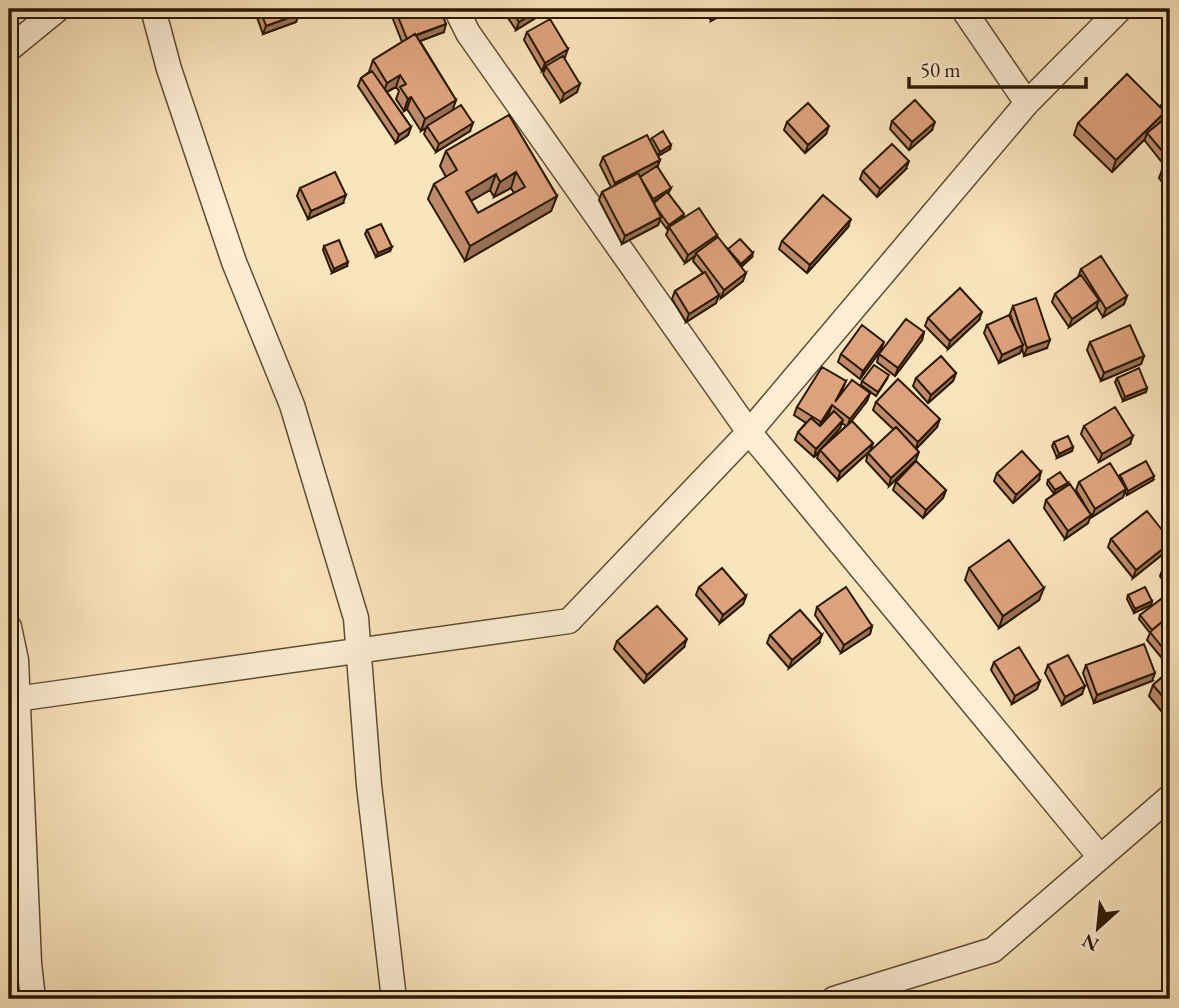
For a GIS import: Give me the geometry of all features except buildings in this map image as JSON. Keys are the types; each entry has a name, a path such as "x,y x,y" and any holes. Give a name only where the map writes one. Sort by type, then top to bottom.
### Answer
{"street":[{"path":"9,49 58,9"},
{"path":"153,9 169,69 234,262 292,405 356,618 369,785 394,999"},
{"path":"456,9 468,33 749,432 1100,858"},
{"path":"963,9 1027,103"},
{"path":"13,699 569,621 749,432 1027,103 1120,9"},
{"path":"9,627 16,660 13,699 33,999"},
{"path":"834,999 993,950 1170,797"}]}
